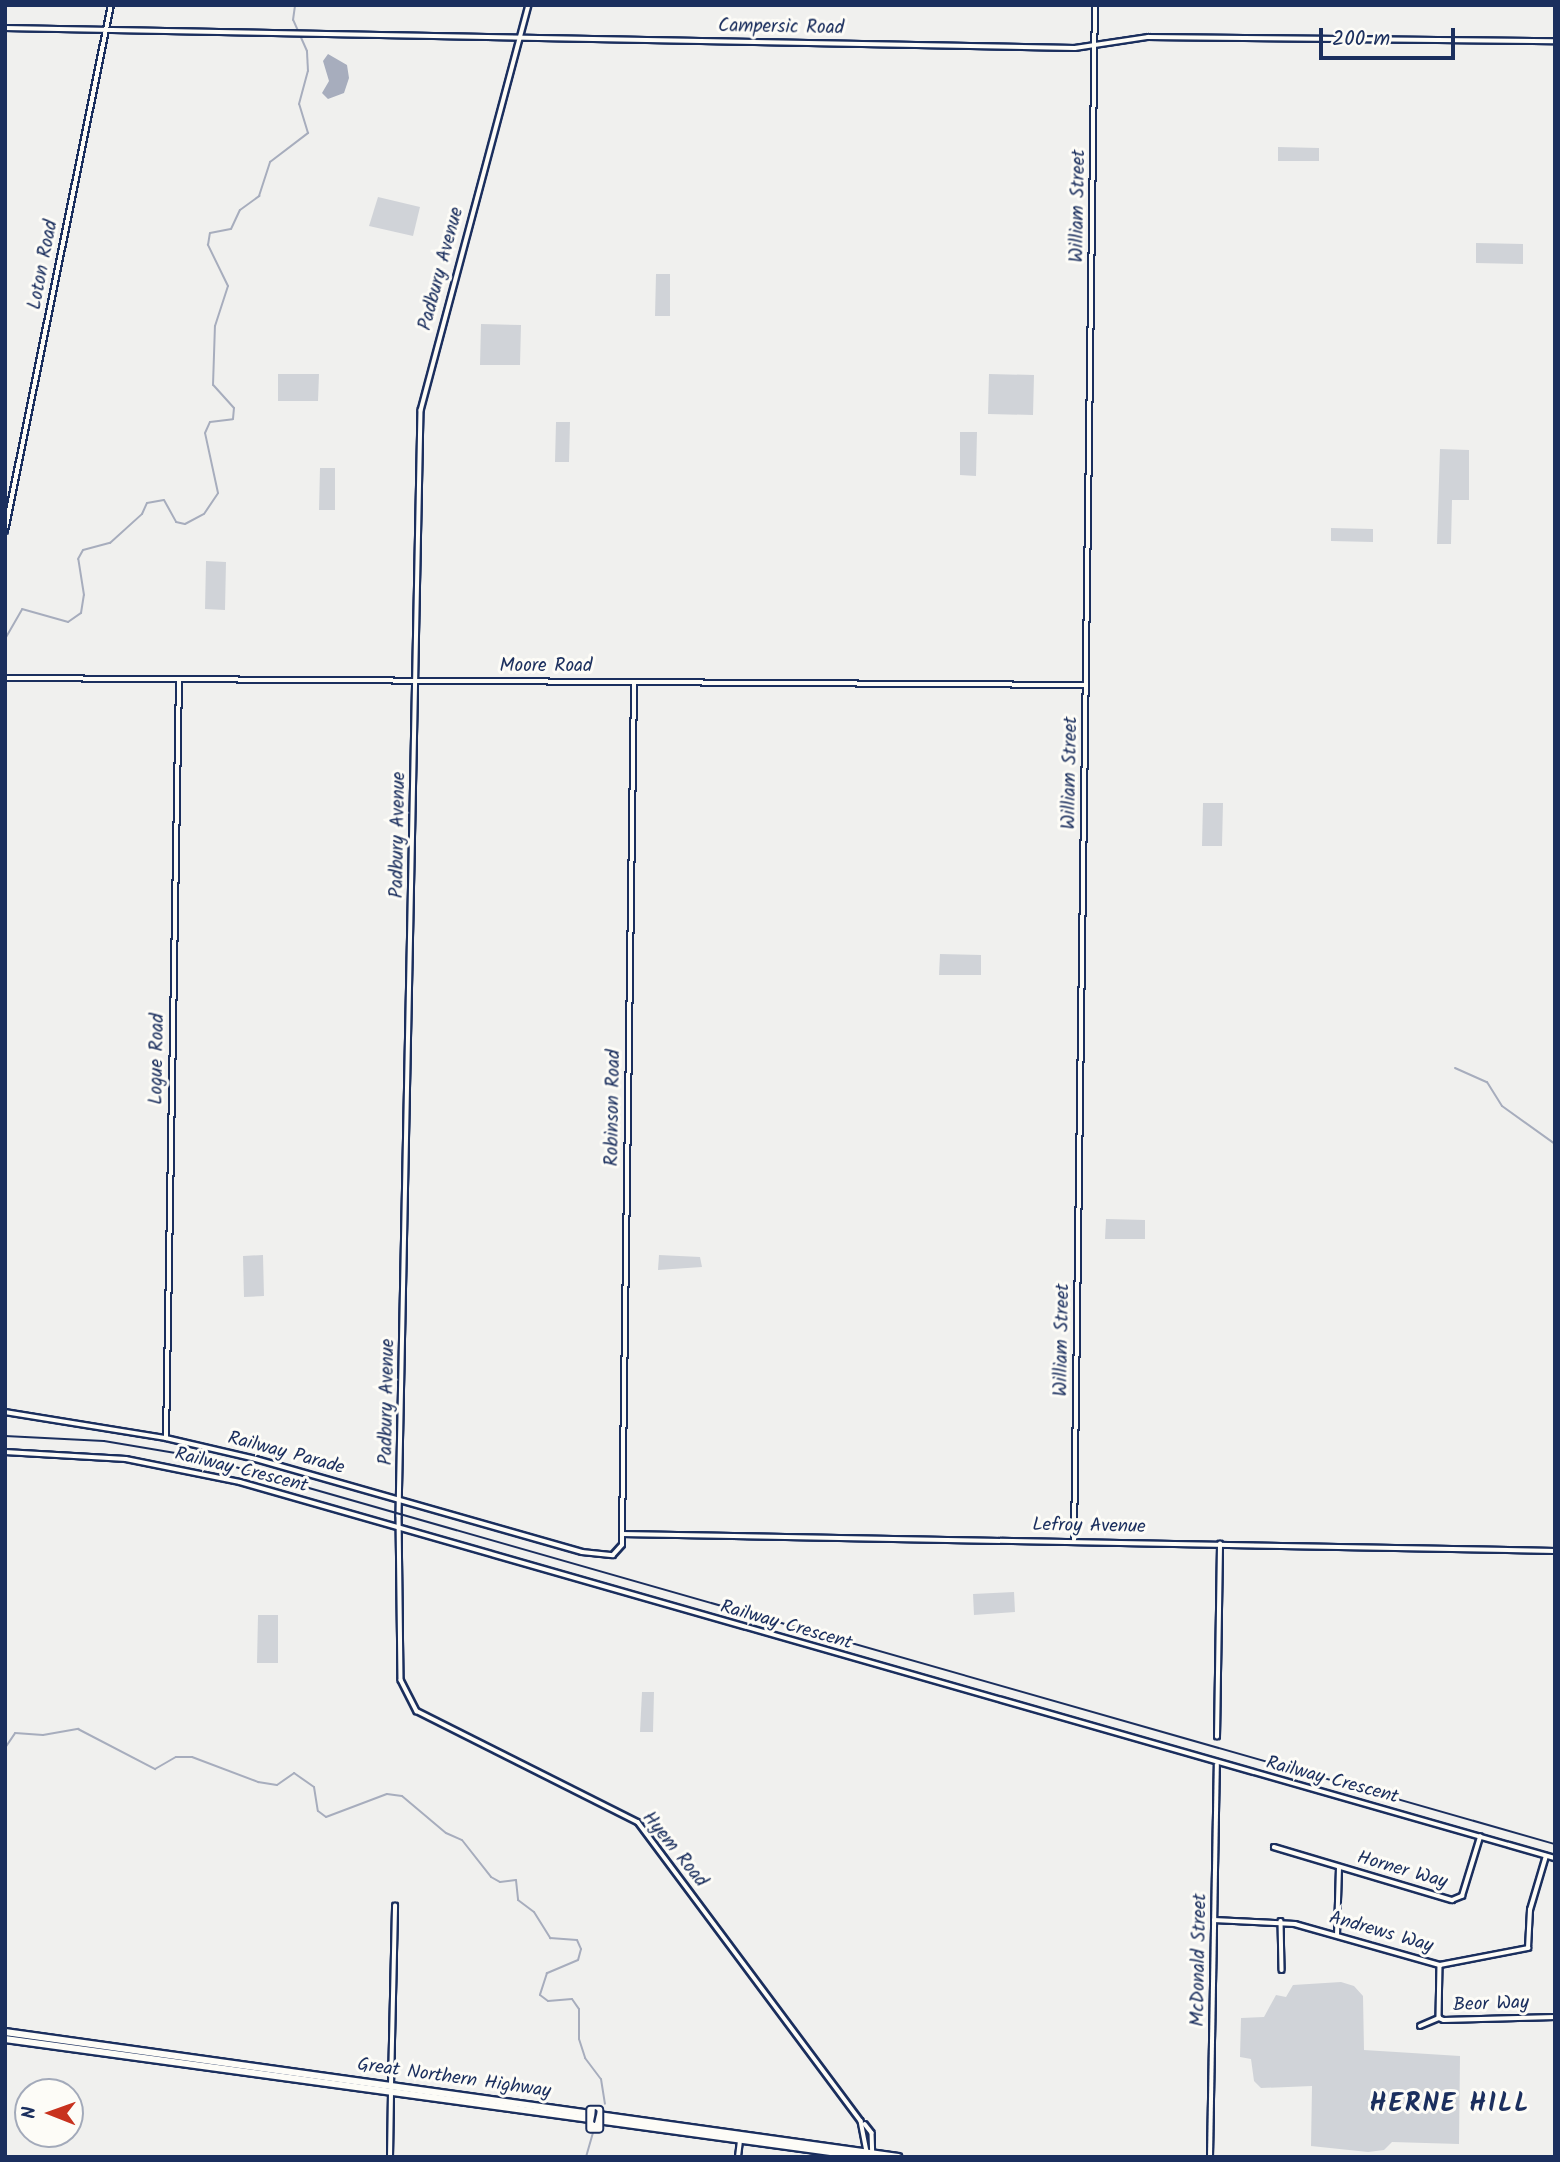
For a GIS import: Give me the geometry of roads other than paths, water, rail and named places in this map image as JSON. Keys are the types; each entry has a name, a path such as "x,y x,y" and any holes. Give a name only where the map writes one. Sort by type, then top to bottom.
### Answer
{"highway":[{"name":"Great Northern Highway","path":"5,2032 391,2089"},
{"name":"Great Northern Highway","path":"5,2039 898,2157"}],"street":[{"name":"Loton Road","path":"5,531 111,5"},
{"name":"Padbury Avenue","path":"401,1680 399,1530 424,388 529,5"},
{"name":"William Street","path":"1074,1541 1095,5"},
{"name":"Campersic Road","path":"5,28 1095,46 1148,37 1555,41"},
{"name":"Moore Road","path":"5,678 1086,685"},
{"name":"Logue Road","path":"166,1438 179,680"},
{"name":"Robinson Road","path":"622,1534 634,682"},
{"name":"Railway Parade","path":"5,1412 166,1438 602,1556 613,1555 621,1545 622,1534"},
{"name":"Railway Crescent","path":"5,1452 126,1459 240,1482 1217,1765 1555,1858"},
{"name":"Lefroy Avenue","path":"622,1534 1555,1551"},
{"path":"1217,1737 1220,1544"},
{"name":"Hyem Road","path":"401,1680 417,1711 638,1822 861,2121 870,2155"},
{"name":"McDonald Street","path":"1210,2157 1217,1765"},
{"name":"Horner Way","path":"1275,1847 1452,1900 1462,1896 1480,1837"},
{"name":"Andrews Way","path":"1214,1920 1281,1922 1440,1965 1528,1948 1530,1910 1546,1856"},
{"path":"1337,1935 1339,1868"},
{"path":"390,2157 394,1906"},
{"path":"1281,1922 1282,1970"},
{"name":"Beor Way","path":"1440,1965 1439,2018 1481,2021 1555,2017"},
{"path":"1420,2026 1439,2018"},
{"path":"738,2157 740,2137"}],"water":[{"path":"328,54 347,65 349,78 344,93 328,99 322,93 329,81 323,61"}],"waterway":[{"path":"5,639 22,609 68,622 81,613 84,595 78,559 83,550 110,543 142,514 147,503 164,500 176,522 185,524 204,514 218,493 205,433 210,422 233,419 234,408 213,385 215,326 228,286 208,245 210,233 231,229 240,210 259,196 270,162 308,133 299,104 308,71 307,51 293,20 295,5"},
{"path":"1455,1068 1487,1082 1502,1106 1555,1144"},
{"path":"5,1748 15,1733 43,1735 78,1729 155,1769 176,1757 192,1757 258,1782 277,1785 294,1773 314,1787 318,1811 326,1817 387,1794 402,1796 446,1833 462,1840 491,1877 500,1882 516,1880 518,1900 534,1912 550,1938 577,1940 581,1949 578,1960 547,1973 540,1995 548,2001 572,1999 579,2009 579,2039 585,2058 601,2079 605,2104"},
{"path":"586,2157 593,2133"}],"railway":[{"path":"5,1436 104,1441 204,1458 1555,1844"}],"district":[{"name":"HERNE HILL","path":"1450,2105"}]}
